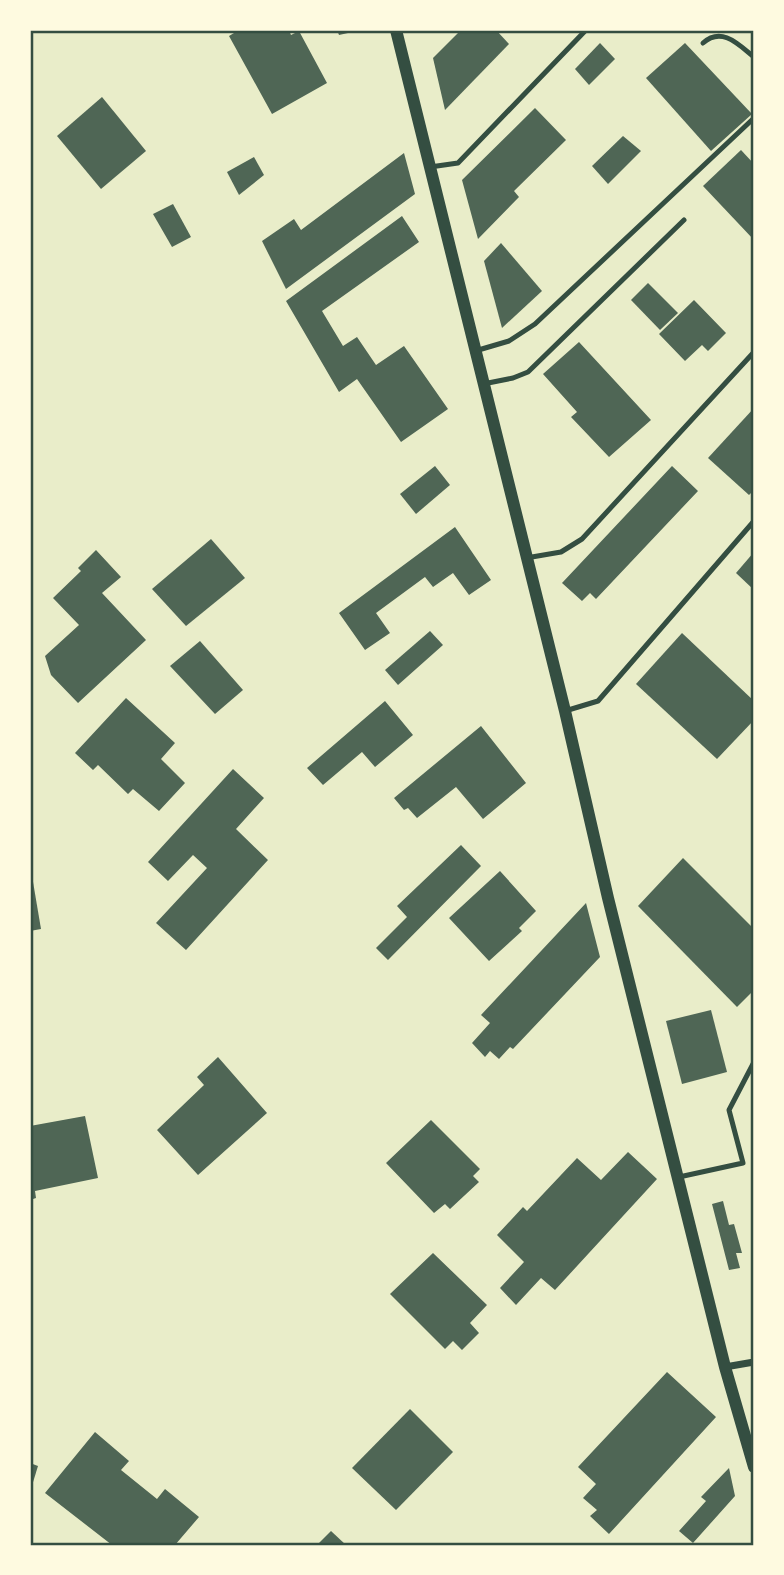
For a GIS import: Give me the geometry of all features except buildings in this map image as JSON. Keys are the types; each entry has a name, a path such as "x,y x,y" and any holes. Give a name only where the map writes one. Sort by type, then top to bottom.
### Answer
{"street":[{"path":"396,30 565,711 608,898 725,1367 754,1467"},
{"path":"725,1367 754,1362"}],"lane":[{"path":"430,167 458,163 586,30"},
{"path":"703,43 709,38 720,36 732,39 754,58"},
{"path":"475,351 509,341 535,324 754,118"},
{"path":"483,384 528,372 684,220"},
{"path":"526,558 561,552 582,539 754,352"},
{"path":"565,711 598,701 754,521"},
{"path":"679,1177 743,1163 729,1110 754,1062"}]}
